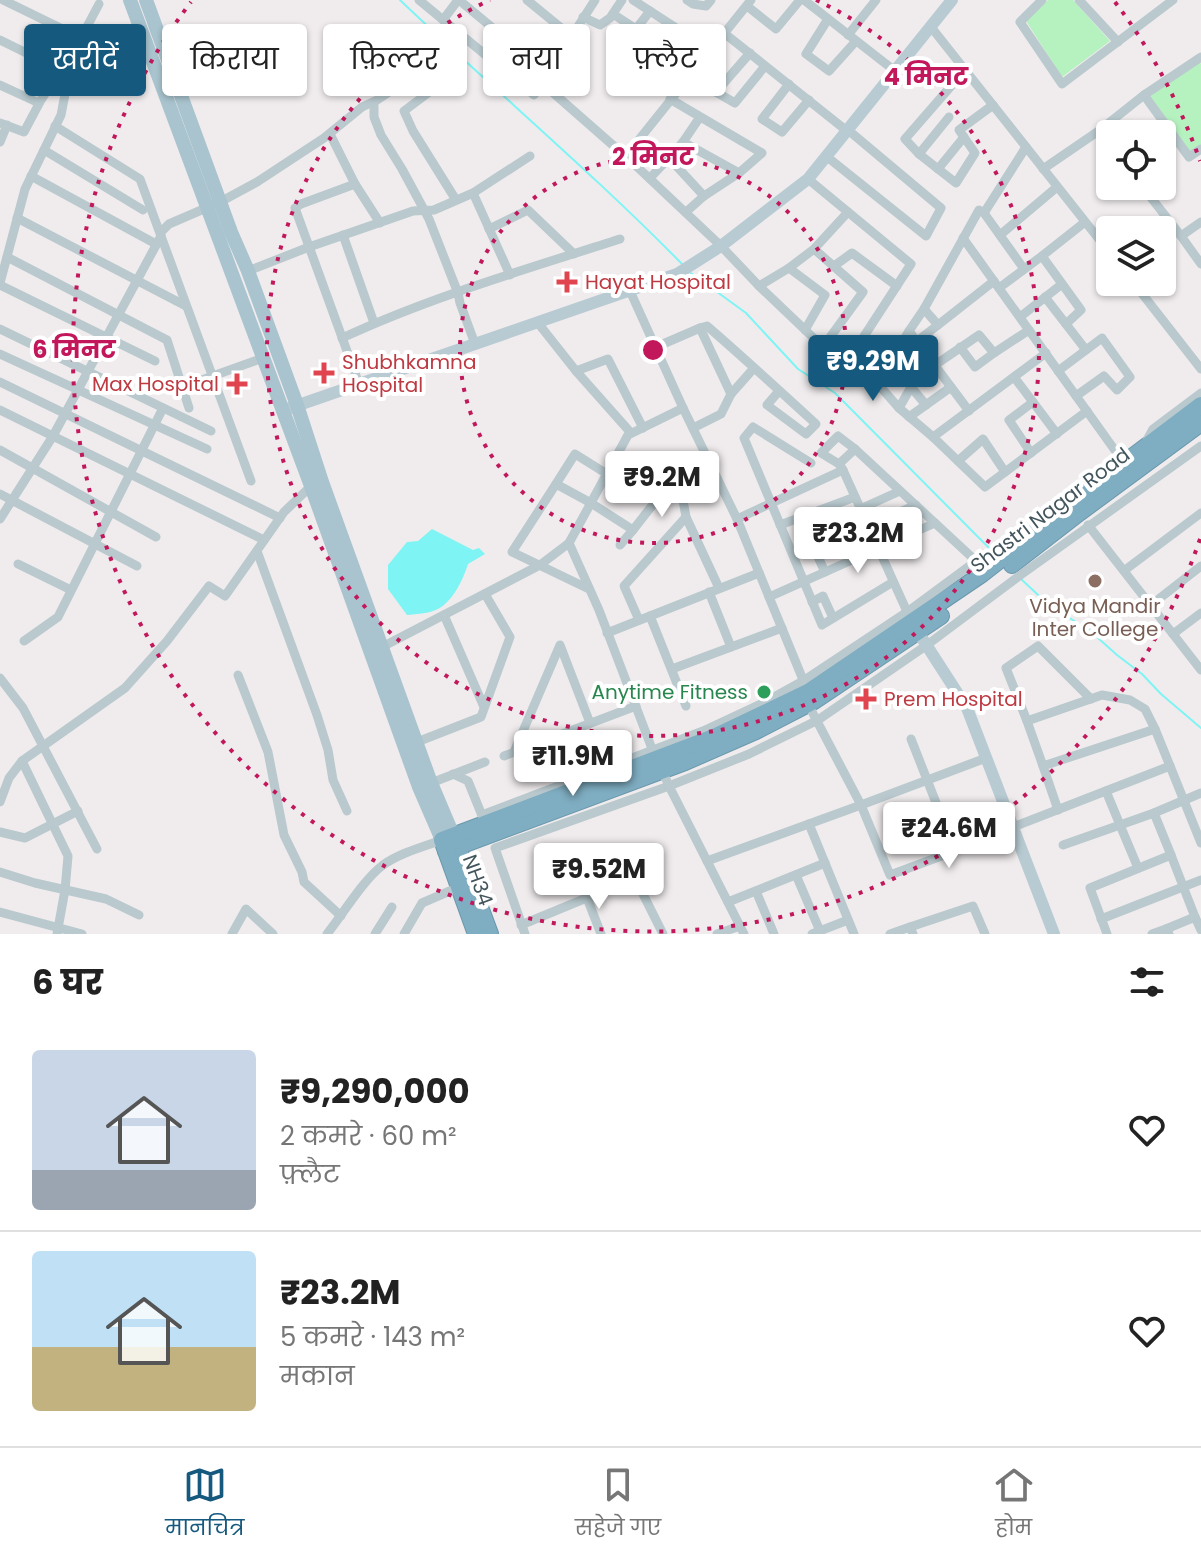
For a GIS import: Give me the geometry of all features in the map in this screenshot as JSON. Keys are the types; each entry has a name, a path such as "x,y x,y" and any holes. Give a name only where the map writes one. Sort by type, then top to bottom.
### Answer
{"highway":[{"name":"NH34","path":"1080,514 1124,463 1201,405"},
{"name":"Shastri Nagar Road","path":"450,843 657,760 724,745 806,692 916,628 1039,538 1080,514 1201,423"},
{"name":"NH34","path":"450,843 459,887 476,934"},
{"name":"NH34","path":"450,843 490,934"}],"main road":[{"path":"130,0 214,204 248,271 290,408 419,787 450,843"},
{"path":"146,0 263,358 290,408"},
{"path":"316,484 382,647 450,843"}],"street":[{"path":"3,0 52,24"},
{"path":"419,0 483,53"},
{"path":"443,20 459,0 485,24"},
{"path":"527,0 556,24"},
{"path":"583,17 600,25 610,18 622,0"},
{"path":"633,0 670,24"},
{"path":"687,0 706,6 711,0"},
{"path":"726,31 749,3 776,29 802,0 895,71"},
{"path":"828,19 806,54 829,71 876,0"},
{"path":"290,408 677,274 721,246 808,179 952,0"},
{"path":"1042,0 1020,22 1062,84 1166,2"},
{"path":"1079,0 1118,42"},
{"path":"87,24 98,1"},
{"path":"579,24 589,2"},
{"path":"613,14 636,29 650,11"},
{"path":"931,27 1096,236"},
{"path":"726,35 941,208 926,236 826,156"},
{"path":"0,40 24,52"},
{"path":"726,81 750,53"},
{"path":"1113,120 1201,56"},
{"path":"723,96 735,103 765,66"},
{"path":"937,102 975,153 956,183 905,139 937,102 965,70"},
{"path":"789,84 762,119 782,132 809,100"},
{"path":"0,85 39,103"},
{"path":"1144,95 1189,157 1201,149"},
{"path":"0,142 3,124 24,132 44,96"},
{"path":"65,96 61,115 25,189 0,284 155,361"},
{"path":"0,519 53,436 161,232 169,224 257,182 330,134 362,107 383,96"},
{"path":"424,96 404,111 456,200"},
{"path":"563,96 844,367 911,264 808,179"},
{"path":"625,157 672,96"},
{"path":"670,99 762,153 686,212"},
{"path":"374,102 374,117 381,135 429,219 475,344"},
{"path":"938,169 961,133 993,105"},
{"path":"650,178 683,142 700,117"},
{"path":"919,154 949,117"},
{"path":"55,126 140,179 158,240 251,481"},
{"path":"1043,169 1096,133"},
{"path":"330,134 355,184 380,223"},
{"path":"683,142 739,173"},
{"path":"984,213 1026,147"},
{"path":"44,150 143,210"},
{"path":"248,271 413,211 434,210 473,193 530,156"},
{"path":"669,158 704,196"},
{"path":"31,176 158,240"},
{"path":"355,184 295,208 359,384"},
{"path":"1000,235 1057,187"},
{"path":"473,193 510,275"},
{"path":"1153,200 1201,264"},
{"path":"489,229 528,210 574,254"},
{"path":"1024,269 979,210 924,309 877,383 899,408 985,487 1087,411"},
{"path":"759,286 814,249 848,212"},
{"path":"17,218 186,306"},
{"path":"917,341 996,284 1024,269 1085,222"},
{"path":"1181,236 1201,222"},
{"path":"343,235 374,323"},
{"path":"963,238 1124,463"},
{"path":"342,338 374,323 458,293 620,239"},
{"path":"814,249 863,292 823,347"},
{"path":"834,266 852,253 897,286"},
{"path":"1042,256 1081,310 1066,324"},
{"path":"7,257 167,340 189,408"},
{"path":"789,268 825,295 805,330"},
{"path":"1020,317 1062,284"},
{"path":"630,291 737,519 818,720 861,805 890,875 955,851 911,739"},
{"path":"1144,296 1201,369"},
{"path":"1045,297 1086,350"},
{"path":"924,309 938,325"},
{"path":"538,323 631,433"},
{"path":"656,347 707,326 816,424 806,434 767,405 779,391"},
{"path":"700,328 731,394"},
{"path":"0,329 211,431"},
{"path":"960,347 975,367 1029,330"},
{"path":"909,331 969,411"},
{"path":"935,365 979,335 994,353"},
{"path":"1058,371 1102,338 1130,377 1117,390 1104,376"},
{"path":"860,342 891,360"},
{"path":"933,437 1046,353"},
{"path":"0,354 207,449"},
{"path":"182,387 263,358"},
{"path":"576,371 608,359 643,428"},
{"path":"1076,396 1120,363"},
{"path":"693,428 721,414 731,394 754,368"},
{"path":"1014,377 1057,434"},
{"path":"0,382 280,518"},
{"path":"899,408 911,387 926,405"},
{"path":"909,417 951,387"},
{"path":"1143,449 1153,429 1201,393"},
{"path":"1031,453 1009,420 1033,402"},
{"path":"24,641 58,617 163,408"},
{"path":"382,647 540,565 569,543 628,435 683,408"},
{"path":"0,410 264,540"},
{"path":"811,463 753,427 744,438 812,602 823,596 833,618 893,582"},
{"path":"488,830 669,786 749,754 818,720 916,628 976,561 838,436 821,453 841,467 916,628 967,708 1054,934"},
{"path":"958,461 983,439 1005,472"},
{"path":"657,760 703,731 765,702 806,692 916,628 1018,576 1080,514 1201,446"},
{"path":"737,519 841,467 855,449"},
{"path":"0,450 156,537"},
{"path":"589,589 512,552 575,454 609,469 658,498"},
{"path":"0,802 9,778 22,761 125,688 167,641 209,586 225,596 280,518 316,484"},
{"path":"556,484 633,530"},
{"path":"620,545 669,488 683,500 686,517 714,590 731,647"},
{"path":"860,509 900,491"},
{"path":"0,494 137,566"},
{"path":"780,525 855,497"},
{"path":"903,537 893,515 916,505"},
{"path":"801,517 810,537 839,527 829,507"},
{"path":"1125,570 1201,513"},
{"path":"1080,514 1199,665"},
{"path":"639,620 624,586 686,517"},
{"path":"769,597 935,523"},
{"path":"569,543 657,760 742,930 717,934"},
{"path":"825,572 818,557 846,546 852,560"},
{"path":"257,551 317,715 333,780 347,811"},
{"path":"18,564 71,590"},
{"path":"1151,605 1201,566"},
{"path":"607,633 759,573"},
{"path":"417,742 481,717 510,637 485,594"},
{"path":"1173,634 1201,613"},
{"path":"444,615 484,707"},
{"path":"650,616 686,706"},
{"path":"672,669 782,628"},
{"path":"514,752 560,645 590,723"},
{"path":"1058,810 1006,668 1038,646 1091,699"},
{"path":"238,675 268,752 284,835 304,882 341,916"},
{"path":"0,678 23,708 44,745 97,849"},
{"path":"1027,721 1102,695 1130,700 1145,709 1201,843"},
{"path":"504,756 636,706"},
{"path":"1043,766 1155,729"},
{"path":"707,861 986,758"},
{"path":"22,761 68,856 58,931"},
{"path":"431,783 485,762"},
{"path":"1013,827 1170,766"},
{"path":"453,774 468,781 523,929 635,878 663,934"},
{"path":"1106,791 1138,868"},
{"path":"1063,845 1201,793"},
{"path":"0,832 25,838 78,811"},
{"path":"1154,813 1201,930"},
{"path":"809,824 854,934"},
{"path":"327,934 382,866 399,856 450,843"},
{"path":"1107,934 1090,888 1171,855"},
{"path":"728,902 825,863"},
{"path":"0,872 106,899 139,915"},
{"path":"796,875 816,932 848,920"},
{"path":"1101,919 1201,880"},
{"path":"404,934 422,903 459,887"},
{"path":"756,891 774,934"},
{"path":"587,898 601,934"},
{"path":"890,934 911,931 973,906 985,934"},
{"path":"375,934 392,907"},
{"path":"232,934 246,909 273,934"},
{"path":"0,912 58,931 82,934"},
{"path":"1152,934 1168,932 1195,917"}],"green space":[{"path":"1048,0 1073,0 1110,41 1062,77 1026,21"},
{"path":"1200,62 1201,145 1190,152 1176,132 1176,120 1167,120 1150,96"}],"water":[{"path":"432,529 473,550 479,548 485,554 468,564 459,585 445,604 430,612 407,615 388,589 388,565 407,542 418,541"}],"waterway":[{"path":"400,0 684,266"},
{"path":"691,273 746,313 798,369 835,393 996,555"},
{"path":"1021,579 1050,606 1089,630 1201,728"}],"place":[{"name":"Hayat Hospital","path":"567,282"},
{"name":"Shubhkamna Hospital","path":"324,373"},
{"name":"Max Hospital","path":"237,384"},
{"name":"Vidya Mandir Inter College","path":"1095,581"},
{"name":"Anytime Fitness","path":"764,692"},
{"name":"Prem Hospital","path":"866,699"}]}
